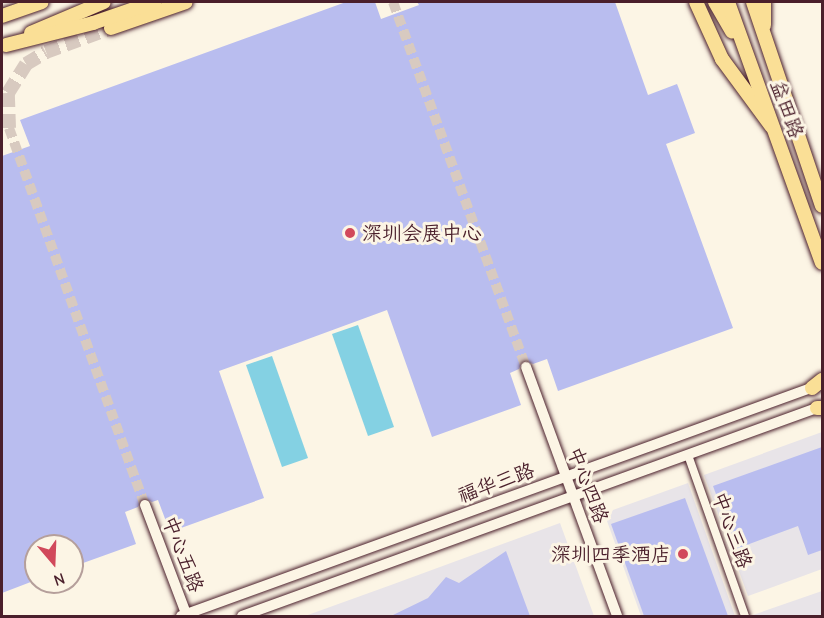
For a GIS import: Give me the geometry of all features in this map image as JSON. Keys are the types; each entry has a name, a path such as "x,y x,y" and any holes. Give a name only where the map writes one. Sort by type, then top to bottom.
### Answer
{"main road":[{"path":"2,16 42,2"},
{"path":"4,45 104,2"},
{"path":"4,45 93,23 154,2"},
{"path":"111,28 186,2"},
{"path":"696,2 725,65 757,112 775,131"},
{"path":"715,2 745,49"},
{"name":"益田路","path":"728,2 822,263"},
{"name":"益田路","path":"753,2 822,206"},
{"path":"764,2 764,33"}],"street":[{"name":"中心四路","path":"526,367 617,616"},
{"name":"福华三路","path":"185,616 819,384"},
{"name":"福华三路","path":"242,616 821,407"},
{"name":"中心三路","path":"688,455 746,616"},
{"name":"中心五路","path":"145,505 185,616"}],"shaded area":[{"path":"822,432 822,569 748,596 704,475"},
{"path":"688,483 735,616 641,616 607,521 613,510"},
{"path":"560,523 594,616 305,616 391,585"},
{"path":"822,591 822,616 750,616"}],"water":[{"path":"358,325 394,427 368,436 332,334"},
{"path":"272,356 308,458 282,467 246,365"}],"building":[{"name":"深圳会展中心","path":"346,2 375,2 381,19 419,5 417,2 615,2 648,95 677,84 695,133 666,144 733,328 558,391 547,359 533,364 523,360 519,369 510,373 521,405 432,437 387,310 219,371 264,498 170,532 158,500 152,502 143,498 138,507 125,512 136,544 84,563 84,534 24,534 24,585 2,593 2,156 30,146 20,120"},
{"path":"822,447 822,550 808,555 798,526 736,549 713,486"},
{"path":"685,498 728,616 644,616 611,524"},
{"path":"506,551 530,616 391,616 428,598 446,577 459,583"}],"tunnel":[{"path":"393,2 526,367"},
{"path":"9,128 8,93 26,64 46,52 111,28"},
{"path":"9,128 145,505"}],"place":[{"name":"深圳会展中心","path":"350,233"},
{"name":"深圳四季酒店","path":"683,554"}]}
